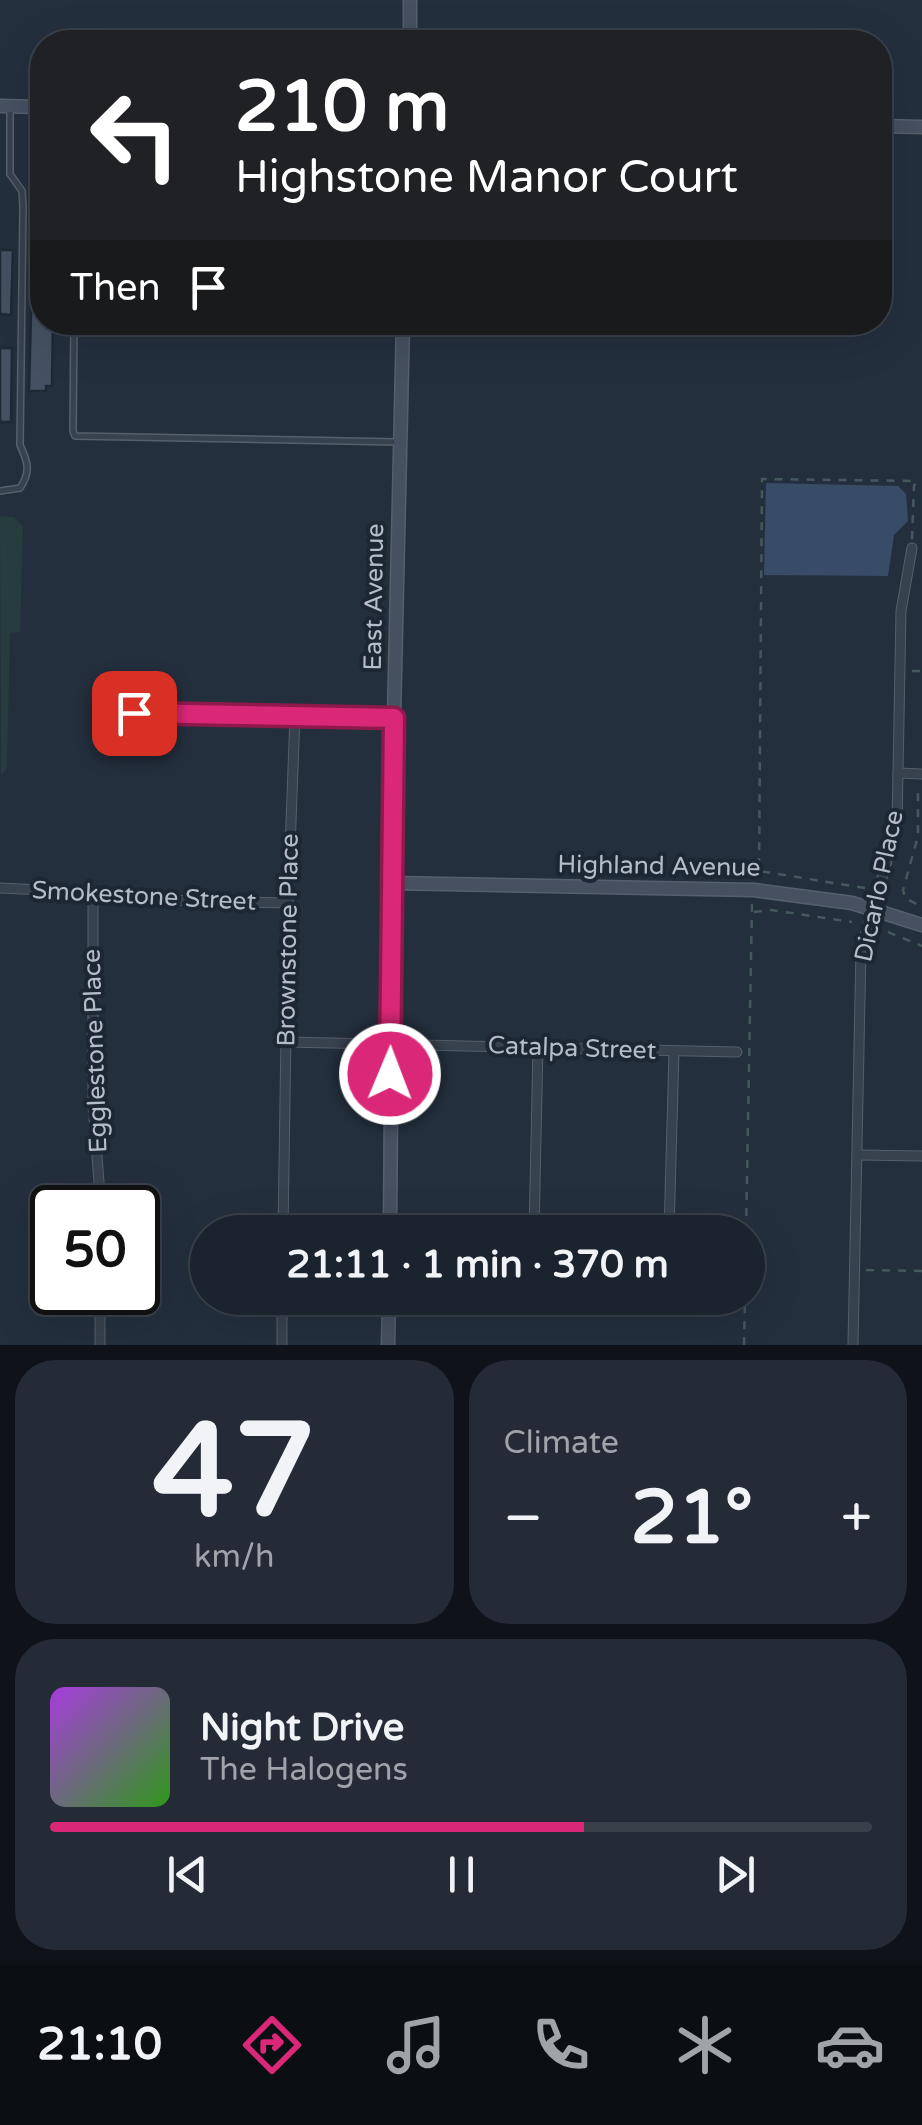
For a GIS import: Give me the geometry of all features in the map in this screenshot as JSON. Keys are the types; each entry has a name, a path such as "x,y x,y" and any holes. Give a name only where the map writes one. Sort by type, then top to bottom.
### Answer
{"main road":[{"path":"410,0 410,30"},
{"path":"892,126 922,127"},
{"name":"East Avenue","path":"390,1215 391,883 403,335"},
{"name":"Highland Avenue","path":"391,883 750,889 831,899 874,908 922,925"},
{"path":"388,1345 389,1315"}],"street":[{"name":"Dicarlo Place","path":"853,1345 862,949 896,827 901,612 912,548"},
{"path":"134,713 394,718"},
{"name":"Brownstone Place","path":"283,1215 295,715"},
{"path":"898,773 922,774"},
{"name":"Smokestone Street","path":"0,888 123,899 288,903"},
{"name":"Egglestone Place","path":"93,894 92,1105 99,1185"},
{"name":"Catalpa Street","path":"286,1042 738,1052"},
{"path":"534,1215 538,1047"},
{"path":"669,1215 674,1051"},
{"path":"858,1155 922,1156"},
{"path":"100,1315 100,1345"},
{"path":"282,1315 282,1345"}],"lane":[{"path":"0,492 20,488 28,476 28,461 20,445 24,206 22,191 10,174 5,106"},
{"path":"74,335 75,436 399,442"},
{"path":"159,430 159,439"}],"path":[{"path":"865,888 759,871 762,479 920,481"},
{"path":"912,548 914,485 920,481"},
{"path":"900,671 922,672"},
{"path":"918,793 918,836 903,890 906,898 922,907"},
{"path":"746,1215 752,904"},
{"path":"752,912 771,910 852,922"},
{"path":"888,932 922,946"},
{"path":"855,1269 922,1271"},
{"path":"744,1345 745,1315"}],"green space":[{"path":"0,516 14,517 23,526 20,632 10,633 7,768 1,774"}],"water":[{"path":"766,483 898,486 906,494 908,521 894,535 888,576 764,575"}],"building":[{"path":"0,250 13,250 11,315 0,314"},
{"path":"30,335 53,335 52,386 46,386 46,391 29,391"},
{"path":"0,348 12,348 11,422 0,422"}],"route":[{"path":"134,713 394,718 390,1074"}]}
